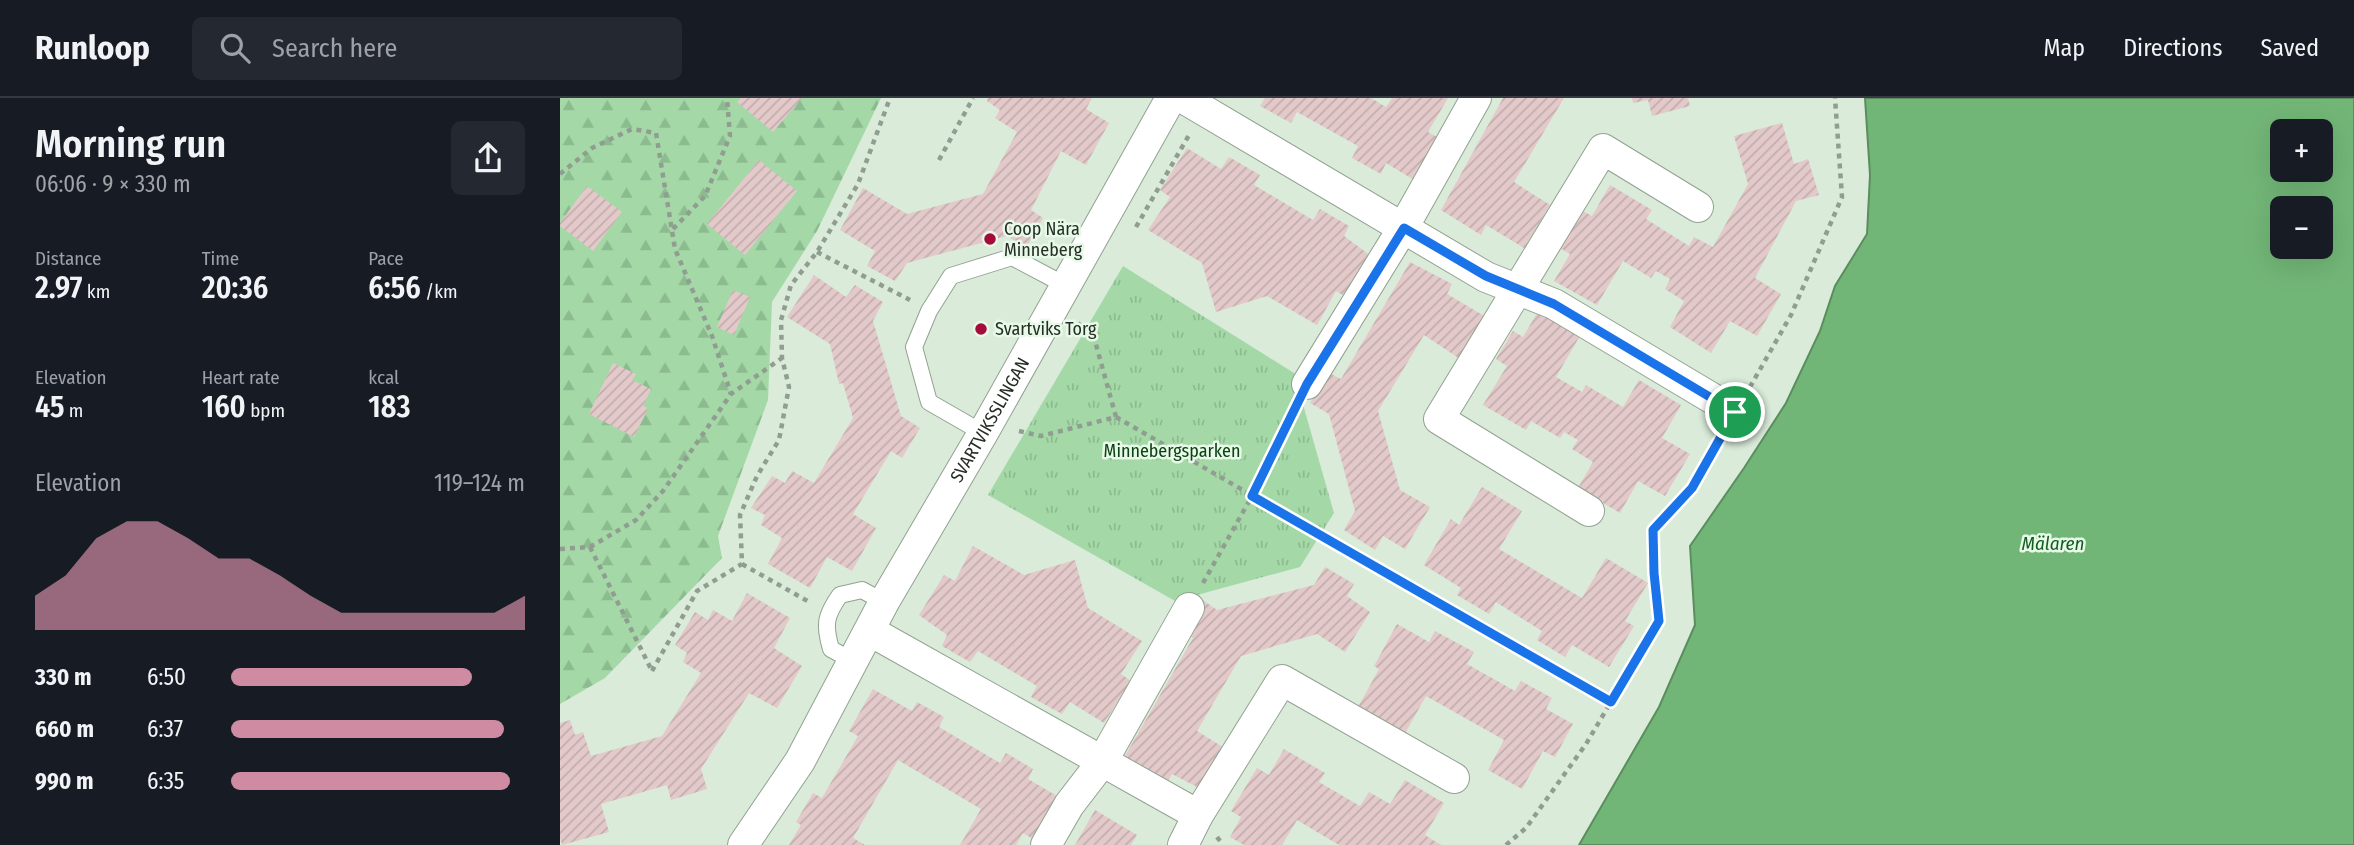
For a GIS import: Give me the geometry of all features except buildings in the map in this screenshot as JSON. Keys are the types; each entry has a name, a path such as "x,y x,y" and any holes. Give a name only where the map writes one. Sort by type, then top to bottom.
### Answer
{"street":[{"name":"SVARTVIKSSLINGAN","path":"743,845 800,761 884,602 983,433 1171,98"},
{"path":"1183,98 1486,276 1554,304 1735,412"},
{"path":"1307,384 1404,228 1476,98"},
{"path":"1589,511 1439,419 1604,149 1698,207"},
{"path":"1046,845 1069,805 1102,762 1189,608"},
{"path":"870,631 1198,815"},
{"path":"1183,845 1198,815 1282,680 1454,778"}],"lane":[{"path":"983,433 929,402 914,347 929,311 951,276 1012,257 1065,285"},
{"path":"853,661 831,649 826,632 828,612 840,595 862,590 884,602"}],"path":[{"path":"672,230 705,197 730,136 727,98"},
{"path":"742,564 740,515 757,476 779,440 789,387 782,358 781,320 791,285 817,252 858,184 890,98"},
{"path":"939,160 973,98"},
{"path":"1506,845 1527,828 1586,744 1659,621 1653,530 1692,488 1791,315 1842,197 1835,98"},
{"path":"560,174 592,148 632,130 656,133 675,249 712,336 731,394"},
{"path":"817,252 929,311"},
{"path":"1095,341 1116,417"},
{"path":"560,550 590,547 636,520 663,491 731,394 782,358"},
{"path":"1189,608 1252,496 1307,384"},
{"path":"1041,436 1116,417 1611,702"},
{"path":"590,547 652,671 697,591 742,564"},
{"path":"742,564 828,612"}],"green space":[{"path":"560,98 881,98 817,231 772,302 768,400 718,536 722,558 605,678 560,704"},
{"name":"Minnebergsparken","path":"1123,266 1294,373 1334,513 1300,567 1175,601 988,495"}],"water":[{"name":"Mälaren","path":"1865,98 2354,98 2354,845 1579,845 1659,707 1695,625 1690,546 1786,403 1820,331 1835,286 1867,234 1870,175"}],"place":[{"name":"Coop Nära Minneberg","path":"990,239"},
{"name":"Svartviks Torg","path":"981,329"}],"route":[{"path":"1404,228 1486,276 1554,304 1735,412 1692,488 1653,530 1659,621 1611,702 1252,496 1307,384 1404,228"}]}
